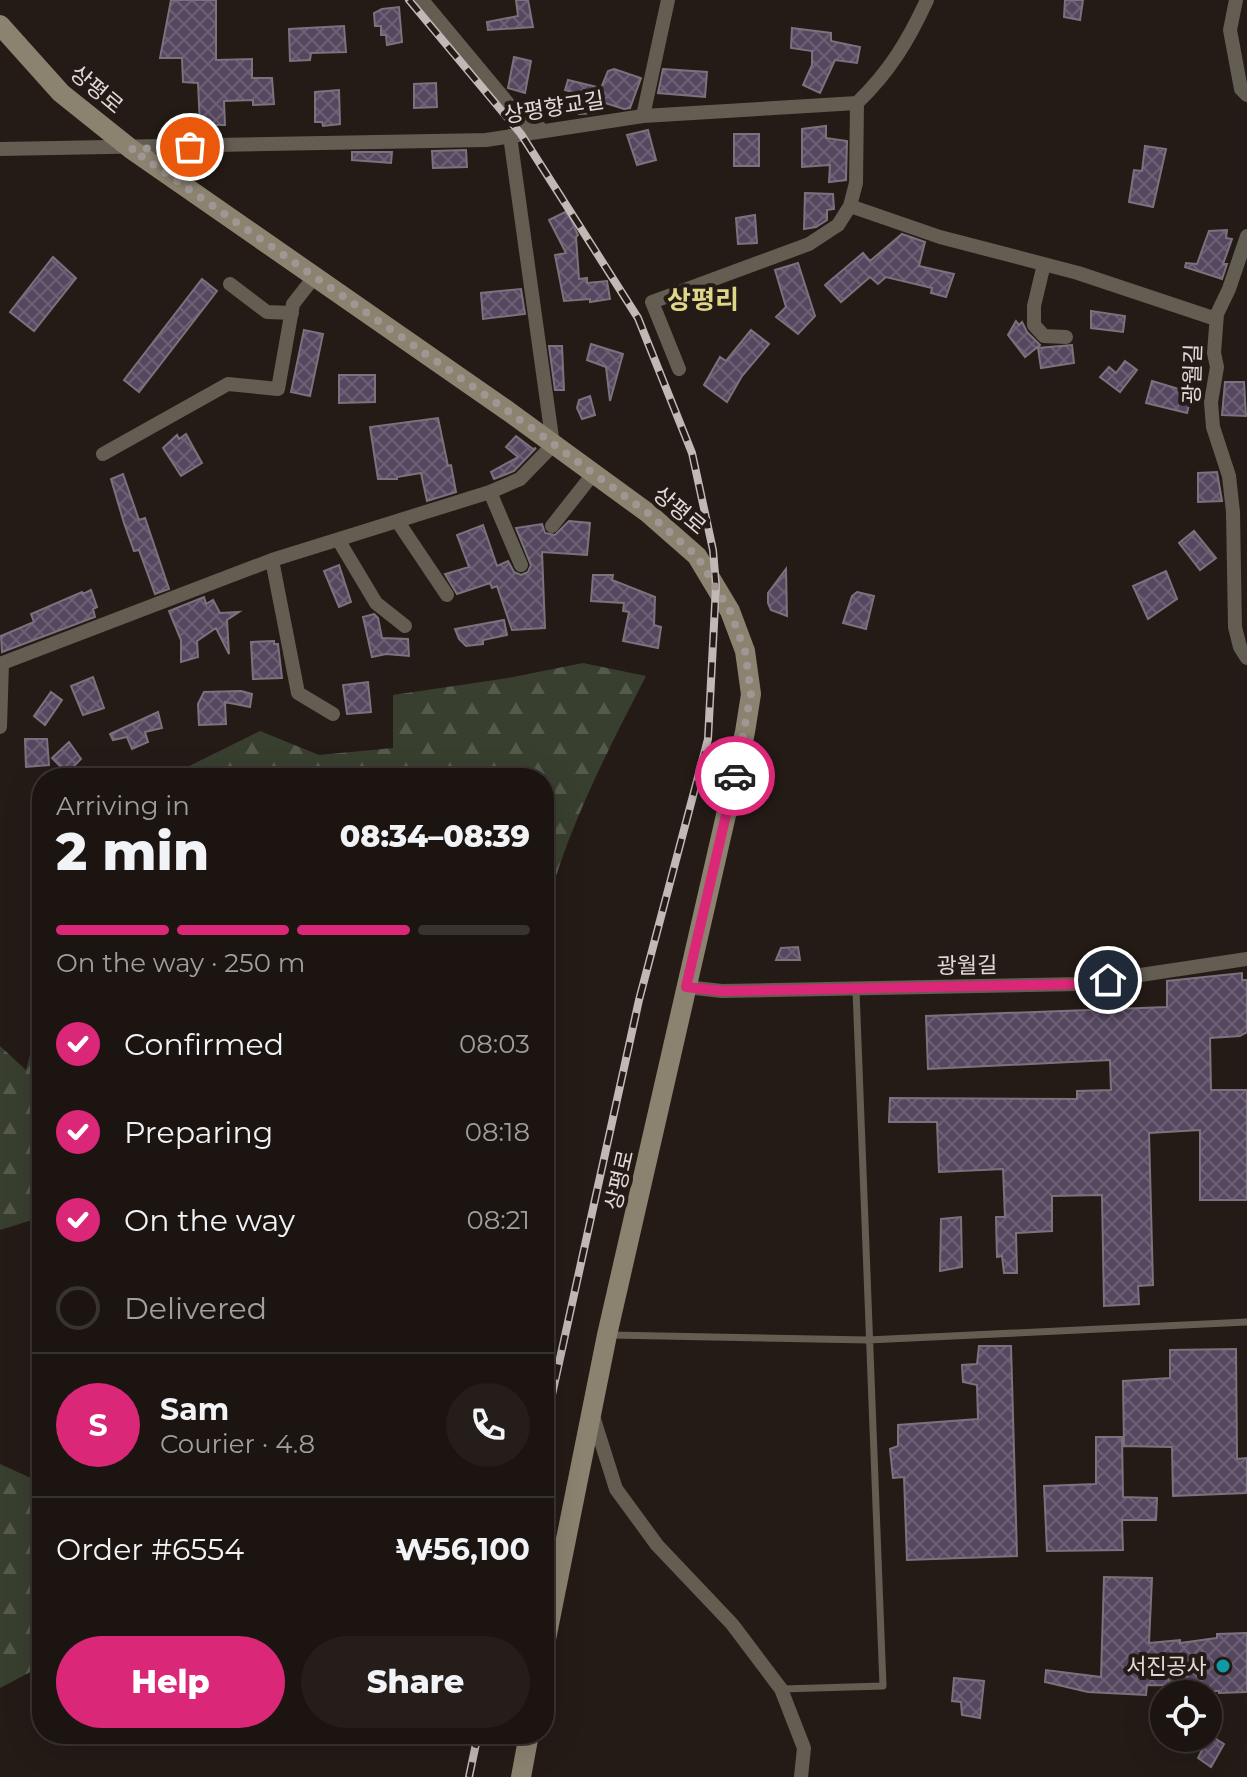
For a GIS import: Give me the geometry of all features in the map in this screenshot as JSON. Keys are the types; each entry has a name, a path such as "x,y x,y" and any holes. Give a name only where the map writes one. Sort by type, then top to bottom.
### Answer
{"main road":[{"name":"상평로","path":"0,25 61,93 131,149 648,513 697,556 730,611 745,651 751,694 745,732 647,1171 607,1335 554,1601"},
{"path":"521,1777 527,1744"}],"street":[{"path":"643,116 668,0"},
{"path":"679,369 652,302 809,244 838,225 850,206 857,172 857,103 877,84 906,45 927,0"},
{"path":"1236,0 1230,30 1241,89 1247,95"},
{"path":"424,2 526,125 552,130"},
{"name":"상평향교길","path":"0,149 131,149 486,140 643,116 857,103"},
{"path":"0,727 1,664 272,560 490,492 520,479 553,445 510,136"},
{"path":"850,206 940,237 1044,264 1216,319"},
{"name":"광월길","path":"1247,236 1216,319 1214,353 1217,367 1211,402 1213,427 1229,476 1233,512 1235,627 1240,647 1247,658"},
{"path":"1044,264 1034,306 1034,325 1044,336 1066,337"},
{"path":"103,454 228,384 278,389 293,304 315,276"},
{"path":"230,284 267,312 292,313"},
{"path":"552,526 593,474"},
{"path":"490,492 521,565"},
{"path":"398,522 447,595"},
{"path":"339,541 376,603 405,626"},
{"path":"272,560 298,693 333,714"},
{"name":"광월길","path":"686,987 722,991 856,990 1081,984 1247,959"},
{"name":"상평로","path":"593,1416 616,1489 657,1545 732,1624 781,1689 804,1748 801,1777"}],"lane":[{"path":"781,1689 883,1686 856,990"},
{"path":"607,1335 868,1340 1247,1322"}],"green space":[{"path":"583,663 646,676 601,765 554,882 554,768 185,768 260,731 319,755 393,748 393,695"},
{"path":"0,1046 26,1070 32,1048 32,1220 0,1230"},
{"path":"0,1464 32,1478 32,1671 0,1688"}],"building":[{"path":"171,0 216,0 216,60 252,59 252,78 272,78 274,104 253,105 253,100 224,101 225,125 200,125 198,83 183,82 182,58 160,58"},
{"path":"516,0 528,0 533,27 488,30 487,22 518,16"},
{"path":"1065,0 1083,0 1080,20 1064,17"},
{"path":"399,7 402,42 387,45 386,35 381,35 381,26 375,26 374,13"},
{"path":"344,26 346,52 311,53 310,60 290,61 289,29"},
{"path":"792,28 831,33 831,41 860,47 857,63 835,60 820,93 803,85 812,65 812,51 791,48"},
{"path":"514,57 531,61 525,93 508,88"},
{"path":"614,69 641,78 630,108 599,101 597,113 579,114 583,95 565,90 568,80 601,88 608,71"},
{"path":"663,69 707,72 705,97 658,93"},
{"path":"436,83 437,107 414,108 414,84"},
{"path":"339,90 340,124 323,126 322,122 315,122 315,92"},
{"path":"826,126 826,138 847,141 846,180 829,182 830,165 802,167 802,129"},
{"path":"648,130 656,160 637,165 627,135"},
{"path":"734,134 759,134 759,166 734,166"},
{"path":"1145,146 1166,149 1153,207 1129,202 1134,170 1142,171"},
{"path":"466,150 467,167 433,168 432,151"},
{"path":"352,152 392,152 391,163 352,160"},
{"path":"805,193 833,194 834,209 827,210 827,220 816,227 804,229"},
{"path":"567,211 578,235 579,279 587,278 587,283 607,281 610,299 564,301 555,255 566,253 549,220"},
{"path":"755,215 757,243 738,244 736,218"},
{"path":"1227,230 1226,238 1232,239 1223,264 1227,264 1222,279 1185,267 1186,263 1197,264 1209,231"},
{"path":"902,234 925,242 919,266 954,274 946,297 931,293 932,288 886,277 878,284 870,277 841,302 825,285 863,253 870,261"},
{"path":"53,257 76,278 34,331 10,312"},
{"path":"798,263 815,316 798,334 776,317 786,307 775,270"},
{"path":"202,279 217,291 139,392 124,380"},
{"path":"521,289 525,314 483,319 481,293"},
{"path":"1091,311 1125,316 1123,332 1091,328"},
{"path":"1016,321 1019,325 1022,322 1040,345 1025,357 1008,335"},
{"path":"304,330 323,334 310,396 291,392"},
{"path":"751,330 769,344 742,376 727,402 704,385 720,357 726,361"},
{"path":"591,344 623,354 610,401 606,367 587,360"},
{"path":"1072,345 1074,363 1041,368 1038,348"},
{"path":"549,346 562,346 564,390 555,390"},
{"path":"1125,361 1137,370 1120,392 1100,377 1109,367 1116,373"},
{"path":"339,375 375,375 375,402 339,403"},
{"path":"1152,381 1192,393 1187,413 1146,403"},
{"path":"1225,382 1244,382 1246,416 1222,415"},
{"path":"590,396 595,415 582,419 577,408 579,400"},
{"path":"438,418 456,492 427,501 421,473 397,479 378,479 370,427"},
{"path":"186,434 202,463 181,476 163,448 177,435 179,439"},
{"path":"516,436 533,449 536,448 514,471 494,479 491,472 518,457 506,447"},
{"path":"1217,472 1222,501 1198,502 1198,473"},
{"path":"123,474 139,520 145,518 169,589 155,594 139,550 134,551 111,479"},
{"path":"569,521 590,523 587,555 542,552 545,628 512,630 497,586 492,588 490,583 457,594 445,574 469,567 457,535 483,525 497,566 508,561 514,572 521,575 528,572 531,565 516,528 542,524 545,533 555,535"},
{"path":"1194,531 1216,558 1200,570 1179,543"},
{"path":"339,565 351,602 339,607 324,571"},
{"path":"786,569 787,616 771,610 768,603 768,593"},
{"path":"1166,571 1177,599 1148,619 1133,586"},
{"path":"593,575 613,575 612,580 655,597 654,625 661,627 658,648 623,641 629,612 623,611 624,603 591,601"},
{"path":"91,590 97,607 93,609 95,617 2,652 1,636 34,622 31,614"},
{"path":"857,592 874,596 866,629 843,623 852,596"},
{"path":"204,597 206,604 213,600 220,613 239,612 227,620 229,654 216,628 197,641 198,657 181,662 181,640 169,611"},
{"path":"374,614 378,618 382,638 408,639 409,656 386,654 372,657 363,617"},
{"path":"504,620 507,635 483,640 483,644 466,646 455,629"},
{"path":"274,641 278,644 282,678 253,679 251,642"},
{"path":"93,677 104,708 83,715 71,686"},
{"path":"368,682 371,712 347,714 343,685"},
{"path":"241,691 252,694 250,707 225,702 226,724 199,725 198,704 204,692"},
{"path":"51,692 62,700 45,725 34,716"},
{"path":"158,712 162,728 145,732 148,742 132,749 127,737 113,740 110,734"},
{"path":"25,739 47,739 49,765 26,767"},
{"path":"69,742 81,759 72,768 62,768 52,758"},
{"path":"798,947 800,960 776,960 781,948"},
{"path":"1242,973 1242,980 1247,980 1247,1032 1240,1036 1210,1038 1211,1090 1247,1090 1247,1200 1200,1200 1200,1130 1149,1133 1153,1285 1138,1286 1139,1304 1104,1306 1102,1195 1052,1196 1052,1231 1016,1233 1017,1273 1004,1273 1002,1256 997,1257 996,1217 1005,1217 1003,1169 939,1172 937,1122 889,1122 890,1098 1077,1099 1077,1091 1111,1090 1110,1060 928,1069 926,1016 1167,1007 1167,981"},
{"path":"961,1217 962,1267 940,1271 941,1219"},
{"path":"979,1346 1011,1346 1017,1556 907,1560 904,1477 893,1478 890,1449 898,1446 898,1425 978,1419 977,1385 963,1382 962,1365 977,1364"},
{"path":"1236,1349 1237,1459 1247,1458 1247,1493 1173,1496 1172,1447 1124,1446 1123,1381 1170,1378 1170,1350"},
{"path":"1096,1437 1122,1437 1123,1497 1157,1498 1156,1520 1122,1520 1123,1550 1047,1551 1044,1486 1096,1484"},
{"path":"1104,1577 1152,1578 1149,1643 1180,1640 1180,1643 1217,1638 1217,1634 1247,1633 1247,1692 1222,1693 1222,1680 1150,1680 1146,1695 1088,1692 1045,1682 1046,1670 1101,1677"},
{"path":"954,1678 984,1681 980,1718 962,1715 961,1702 952,1701"},
{"path":"1201,1752 1219,1752 1211,1767 1198,1758"}],"railway":[{"path":"409,0 521,134 638,318 692,453 713,550 716,586 708,739 639,1000 554,1386"},
{"path":"469,1777 476,1744"}],"way so far":[{"path":"190,147 131,149 508,411 648,513 697,556 730,611 745,651 751,694 735,776"}],"place":[{"name":"서진공사","path":"1223,1666"}],"district":[{"name":"상평리","path":"703,300"}],"route":[{"path":"735,776 686,987 722,991 856,990 1081,984 1108,980"}]}
